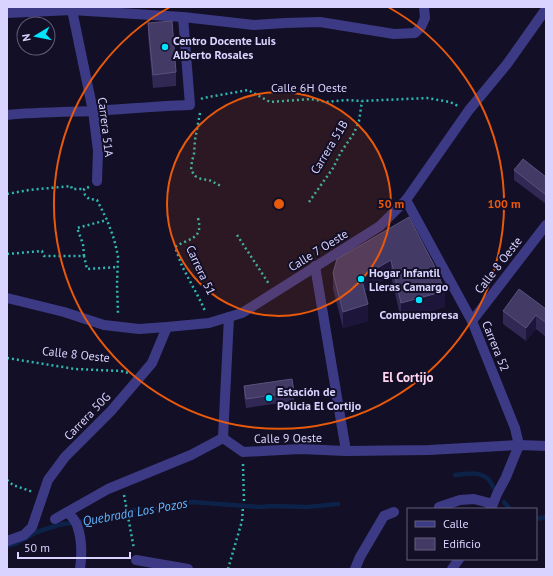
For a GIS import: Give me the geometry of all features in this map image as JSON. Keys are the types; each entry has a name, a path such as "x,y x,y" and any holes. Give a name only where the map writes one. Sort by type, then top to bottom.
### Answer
{"street":[{"path":"7,13 72,9 254,25 320,22 394,34 415,33 421,27 425,18 424,7"},
{"name":"Carrera 51A","path":"72,9 93,111 98,151 97,181"},
{"name":"Calle 7 Oeste","path":"7,298 64,312 104,325 139,329 167,328 209,323 242,313 380,226 406,200 469,110 507,64 546,10"},
{"path":"7,115 29,112 93,111 190,105 183,18"},
{"name":"Carrera 52","path":"406,200 472,321 515,428 519,445"},
{"name":"Calle 8 Oeste","path":"472,321 546,225"},
{"path":"316,266 346,451"},
{"path":"55,519 108,489 191,455 223,438 229,317"},
{"name":"Carrera 50G","path":"7,541 24,535 32,526 48,480 65,457 111,411 152,363 167,328"},
{"name":"Calle 9 Oeste","path":"223,438 243,452 300,449 346,451 429,450 519,445 546,446"},
{"path":"439,507 460,500 474,499 492,506 519,445"},
{"path":"68,512 77,523 81,540 82,558 80,569"},
{"path":"355,569 360,557 384,516 394,512"},
{"path":"136,560 188,569"},
{"path":"452,569 458,560"}],"path":[{"name":"Calle 6H Oeste","path":"190,105 203,98 248,90 270,102 311,98 327,102 346,100 362,101 427,98 450,102 469,110"},
{"path":"202,105 203,98"},
{"name":"Carrera 51B","path":"308,202 333,168 341,152 354,133 359,121 362,101"},
{"path":"200,112 191,170 195,176 201,179 210,180 221,186"},
{"path":"7,194 29,190 71,186 72,189 84,190 94,185 97,181"},
{"path":"84,190 84,196 89,199 97,200 114,239 118,256 117,284 119,327"},
{"name":"Carrera 51","path":"198,218 200,224 198,234 191,240 181,242 175,246 182,266 201,302 209,323"},
{"path":"106,220 77,228 83,244 87,269 118,267"},
{"path":"237,235 274,292"},
{"path":"7,254 42,251 44,256 84,256"},
{"name":"Calle 8 Oeste","path":"7,358 75,369 121,371 141,376"},
{"path":"228,569 242,520 244,505 243,452"},
{"path":"7,480 13,485 43,496"},
{"path":"122,483 136,560"}],"building":[{"path":"172,21 176,72 153,75 148,23"},
{"path":"523,159 546,177 546,195 514,170"},
{"path":"409,217 434,265 445,291 401,303 391,260 361,277 368,304 343,312 333,273 337,259"},
{"path":"519,289 546,309 546,323 536,315 526,328 503,311"},
{"path":"292,379 294,392 246,399 244,386"}],"waterway":[{"name":"Quebrada Los Pozos","path":"455,475 479,474 488,479 494,488"},
{"name":"Quebrada Los Pozos","path":"7,546 17,543 37,532 58,525 102,518 133,510 154,509 192,502 260,507 307,507 338,504"},
{"name":"Quebrada Los Pozos","path":"504,502 509,508"},
{"path":"537,519 546,517"}],"place":[{"name":"Centro Docente Luis Alberto Rosales","path":"165,47"},
{"name":"Hogar Infantil Lleras Camargo","path":"361,279"},
{"name":"Compuempresa","path":"419,300"},
{"name":"Estación de Policia El Cortijo","path":"269,398"}],"district":[{"name":"El Cortijo","path":"408,377"}]}
